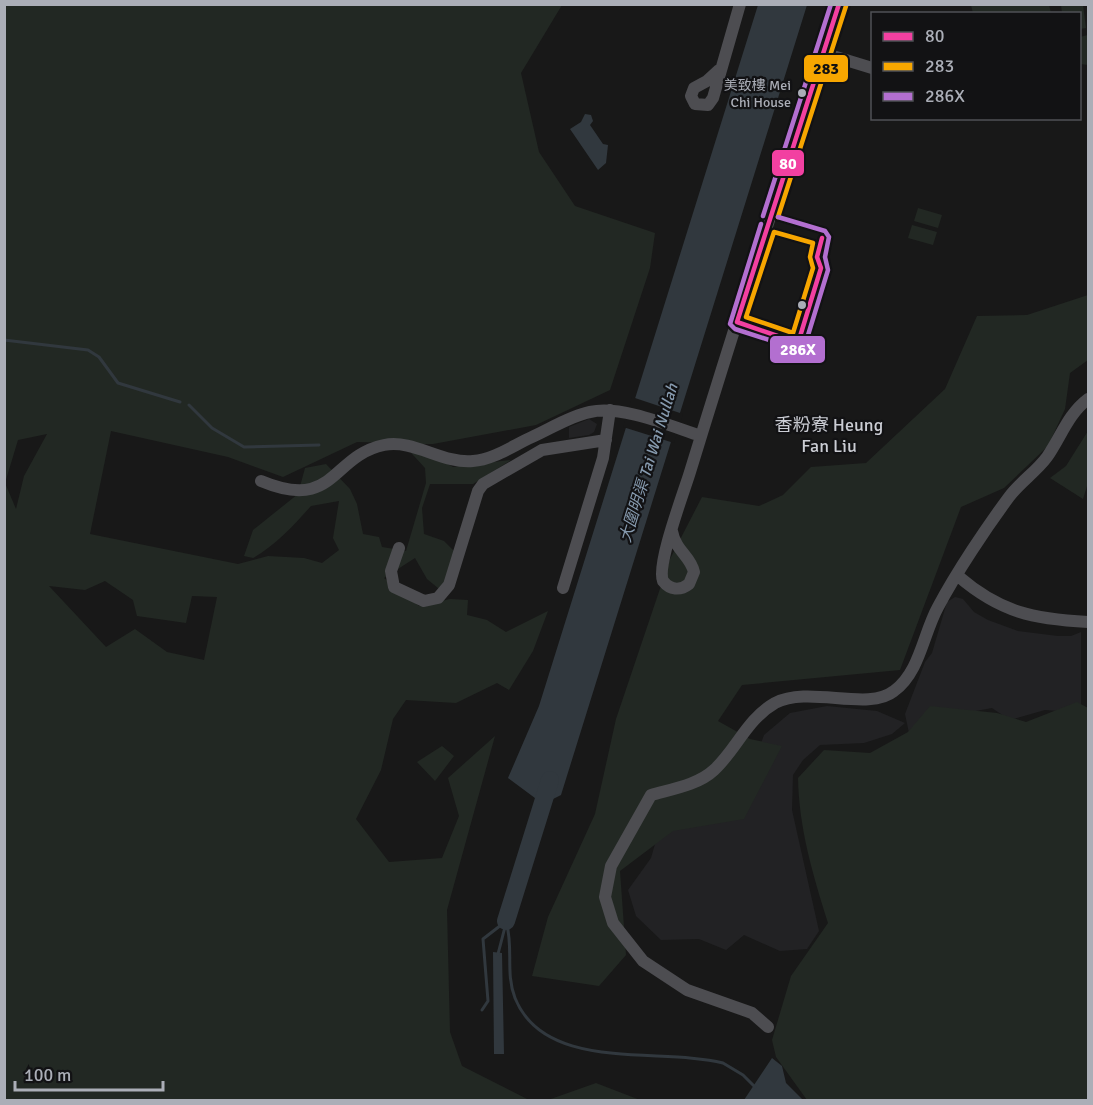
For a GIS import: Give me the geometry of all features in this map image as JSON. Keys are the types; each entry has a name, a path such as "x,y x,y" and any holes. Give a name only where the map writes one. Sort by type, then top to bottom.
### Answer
{"street":[{"path":"719,70 740,4"},
{"path":"672,531 839,4"},
{"path":"823,53 871,67"},
{"path":"768,1027 752,1013 687,990 643,961 613,922 605,897 611,866 651,795 697,781 714,771 757,717 772,705 795,696 863,699 889,695 897,689 920,652 937,608 1010,496 1043,462 1070,418 1089,399"},
{"path":"261,481 296,490 317,487 333,478 363,453 390,444 408,446 458,461 480,460 580,415 610,410 701,436"},
{"path":"563,588 606,440 610,410"},
{"path":"399,548 391,571 394,586 424,601 438,598 449,585 478,491 483,484 542,450 606,440"},
{"path":"958,576 1012,610 1034,618 1089,622"}],"shaded area":[{"path":"4,5 562,5 521,73 539,152 575,206 655,233 650,268 610,390 536,425 433,444 411,444 453,467 511,460 473,484 430,484 422,508 424,534 444,541 459,556 444,593 427,579 415,558 384,578 419,606 450,599 468,600 467,615 487,620 506,632 548,611 533,651 509,690 497,683 456,703 406,700 393,719 381,770 356,819 389,862 442,858 459,816 448,778 495,736 447,910 450,1032 462,1066 529,1100 5,1100","holes":["111,431 228,457 283,477 357,442 402,443 425,468 426,483 406,551 382,547 379,537 363,534 357,504 350,489 326,464 305,468 298,494 253,530 244,556 253,558 269,547 311,506 339,501 333,538 339,550 322,563 304,558 268,556 238,564 90,534","47,434 24,476 16,509 5,483 18,440","105,581 133,600 137,616 186,623 192,596 217,597 204,660 167,652 135,629 106,647 49,586 85,590"]},
{"path":"971,5 1049,5 1051,12 973,12"},
{"path":"1061,5 1083,5 1086,28 1081,29 1081,12 1062,12"},
{"path":"1088,35 1088,65 1081,64 1081,37"},
{"path":"918,208 942,215 938,228 914,221"},
{"path":"912,225 937,232 933,245 908,238"},
{"path":"1088,295 1088,360 1070,373 1065,409 1048,446 1004,488 961,507 900,670 742,685 718,721 750,739 782,746 744,819 673,831 620,871 626,955 599,986 532,976 548,917 595,814 616,719 670,559 702,497 759,506 783,495 811,467 866,463 945,389 977,316 1027,315"},
{"path":"589,419 597,424 594,432 569,438 569,427"},
{"path":"1088,431 1088,483 1083,499 1050,478 1066,466"},
{"path":"955,597 963,599 974,612 988,620 1018,631 1058,636 1071,636 1081,632 1081,707 1072,712 1045,710 1010,720 992,708 965,713 910,738 905,714 925,662 932,653 947,602"},
{"path":"1077,702 1088,708 1088,1100 807,1100 776,1057 772,1040 791,976 828,923 804,834 798,778 824,750 870,753 908,732 930,706 997,713 1026,722"},
{"path":"827,706 877,711 905,723 892,734 864,743 820,745 803,760 793,775 792,810 819,931 807,949 780,951 744,935 726,950 699,939 661,940 636,916 628,890 651,858 657,837 751,770 764,735 790,713"},
{"path":"442,746 454,756 435,781 417,762"},
{"path":"596,1083 640,1100 548,1100"}],"water":[{"path":"758,5 807,5 561,795 543,804 508,778 539,706"},
{"path":"585,114 591,115 593,121 590,125 603,144 608,145 606,163 598,170 570,129 581,122"},
{"path":"493,952 502,953 504,1054 494,1054"},
{"path":"772,1058 782,1066 786,1083 803,1100 744,1100"}],"pier":[{"path":"632,397 683,414 674,443 623,427"}],"waterway":[{"path":"4,340 88,350 99,357 118,383 180,402"},
{"path":"189,405 212,428 244,447 319,445"},
{"name":"大圍明渠 Tai Wai Nullah","path":"506,921 550,780"},
{"path":"506,921 512,988 515,998 530,1022 551,1038 577,1047 607,1053 723,1063 743,1075 755,1087"},
{"path":"482,1010 488,1001 483,939 505,922"},
{"path":"498,954 506,923"}],"transit line":[{"name":"286X","path":"763,216 831,4"},
{"name":"80","path":"737,322 839,4"},
{"name":"283","path":"778,217 846,6"},
{"name":"286X","path":"761,224 730,324 735,329 800,350 805,345 828,270 825,257 829,237 825,231 778,217"},
{"name":"283","path":"774,232 813,243 810,257 813,268 793,333 746,317 774,232"},
{"name":"80","path":"737,322 798,343 821,268 817,257 822,238"}],"place":[{"name":"美致樓 Mei Chi House","path":"802,93"}],"district":[{"name":"香粉寮 Heung Fan Liu","path":"829,435"}]}
